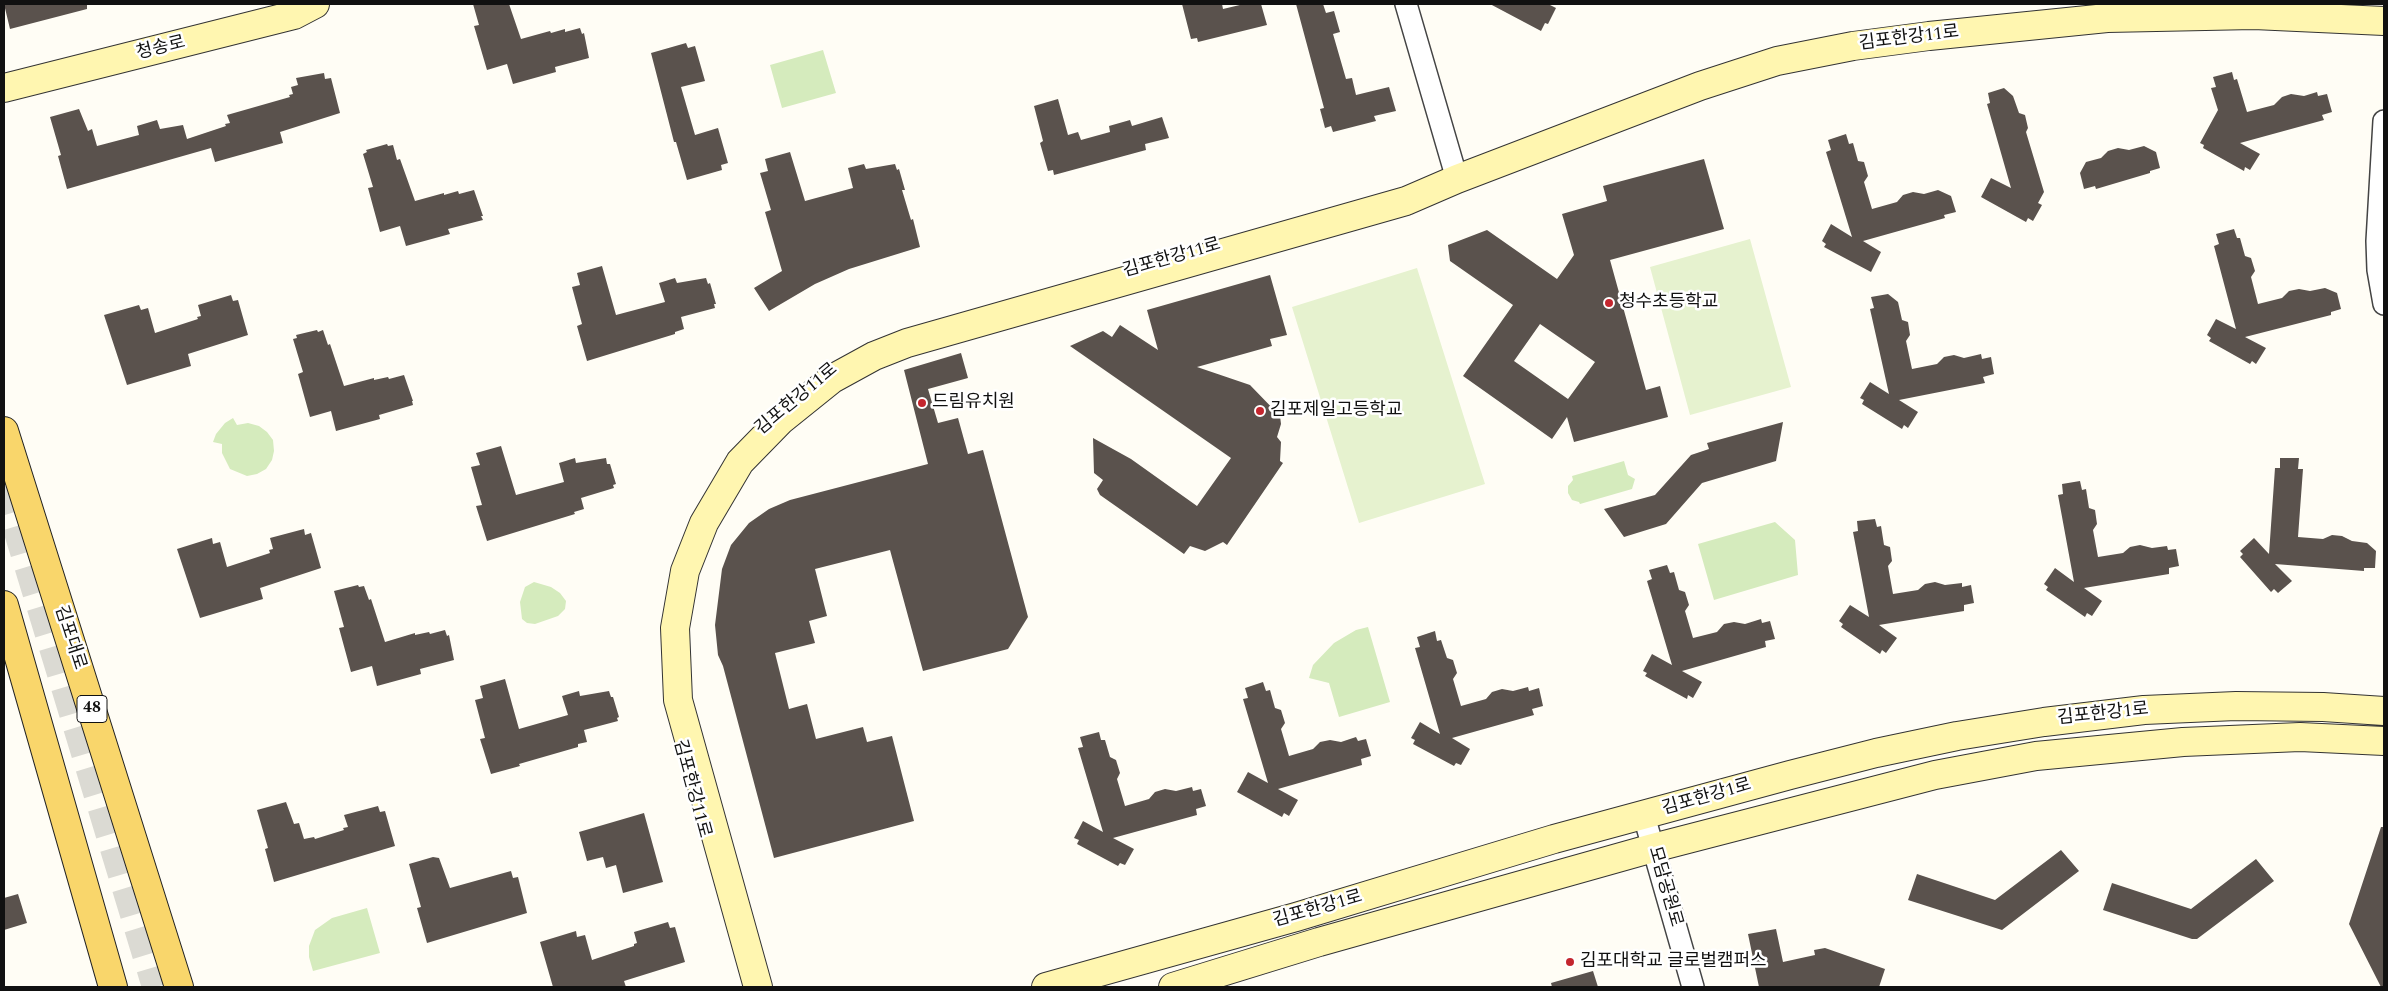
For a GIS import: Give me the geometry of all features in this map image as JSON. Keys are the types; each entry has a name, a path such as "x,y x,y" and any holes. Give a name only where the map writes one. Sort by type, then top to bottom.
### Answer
{"main road":[{"name":"김포대로","path":"4,431 179,987"},
{"path":"4,605 113,987"}],"street":[{"name":"청송로","path":"4,88 294,15 315,4"},
{"path":"1406,4 1457,179"},
{"name":"김포한강11로","path":"758,987 678,700 675,665 676,628 685,571 704,523 740,462 781,420 832,379 882,352 992,317 1406,201 1457,179 1708,83 1777,60 1853,46 1928,36 2107,18 2254,15 2384,21"},
{"path":"2384,121 2377,241 2378,270 2384,304"},
{"name":"김포한강11로","path":"746,987 670,708 666,663 666,630 676,570 697,519 735,455 777,412 826,372 870,348 907,334 1412,190 1457,179"},
{"name":"김포한강1로","path":"1046,987 1296,917 1554,839 1876,753 2044,722 2144,710 2236,706 2323,707 2384,711"},
{"name":"김포한강1로","path":"1173,987 1319,942 1653,848 1935,775 2036,756 2182,742 2300,736 2384,741"},
{"name":"모담공원로","path":"1644,816 1692,987"}],"green space":[{"path":"823,50 836,93 782,108 770,65"},
{"path":"1750,239 1791,387 1690,415 1650,267"},
{"path":"1417,268 1485,484 1359,523 1292,307"},
{"path":"233,418 237,425 248,423 259,426 273,440 274,451 272,460 266,469 257,474 247,476 230,469 222,453 222,444 213,442 216,434 225,423"},
{"path":"1624,461 1628,475 1635,479 1632,489 1580,504 1572,500 1568,493 1568,486 1573,480 1572,476"},
{"path":"1775,522 1795,540 1798,575 1714,600 1698,544"},
{"path":"534,582 551,587 560,593 566,601 565,609 558,616 535,624 527,623 522,619 520,602 525,587"},
{"path":"1368,627 1390,702 1339,717 1329,683 1309,678 1313,665 1334,643 1356,630"},
{"path":"367,908 380,953 313,971 309,957 309,946 315,930 332,918"}],"building":[{"path":"4,4 87,4 87,9 10,29"},
{"path":"473,4 509,4 521,39 550,31 551,33 565,29 565,32 580,28 582,34 584,33 589,58 555,67 556,72 513,84 507,64 487,70 474,26 479,25"},
{"path":"1182,4 1222,4 1223,9 1244,4 1261,4 1267,25 1198,42 1197,38 1191,39"},
{"path":"1296,4 1323,4 1326,13 1334,11 1340,32 1333,34 1346,79 1352,78 1356,95 1389,87 1396,111 1374,116 1376,121 1333,132 1331,126 1325,128 1320,109 1324,108"},
{"path":"1490,4 1548,4 1556,8 1548,24 1545,23 1541,31"},
{"path":"686,43 688,48 695,46 705,81 681,87 695,135 718,128 728,163 721,165 722,170 687,180 676,142 674,142 651,53"},
{"path":"2232,72 2234,80 2237,79 2247,112 2274,105 2282,97 2291,94 2304,96 2317,92 2318,96 2327,94 2332,112 2322,115 2324,120 2240,143 2260,154 2250,170 2245,167 2244,171 2203,148 2204,145 2200,143 2218,110 2211,88 2216,87 2213,77"},
{"path":"324,73 325,79 331,78 340,113 280,132 283,143 215,162 211,148 67,189 58,156 61,155 50,117 79,109 88,131 92,129 97,146 139,135 137,126 157,120 160,129 183,125 187,139 226,126 225,124 230,123 227,115 290,97 289,95 293,94 291,87 298,85 296,78"},
{"path":"2004,88 2013,96 2019,113 2025,115 2028,128 2026,132 2044,192 2038,203 2042,205 2033,221 2028,218 2026,222 1981,197 1991,178 2011,188 1987,104 1990,103 1988,93"},
{"path":"1058,99 1068,135 1078,132 1081,140 1110,132 1109,126 1130,120 1132,126 1162,117 1169,138 1145,144 1146,150 1054,175 1053,170 1048,171 1040,143 1043,141 1034,106"},
{"path":"1846,134 1849,144 1853,143 1858,161 1864,162 1868,176 1864,182 1872,209 1897,202 1903,195 1913,192 1924,194 1938,190 1951,196 1956,212 1944,215 1945,218 1863,241 1881,252 1871,272 1824,247 1826,244 1822,241 1831,224 1852,237 1826,152 1831,150 1828,140"},
{"path":"387,144 388,146 393,145 397,160 400,159 415,201 444,193 444,195 458,191 459,194 474,190 483,220 448,229 450,234 406,246 400,226 380,232 368,188 373,187 363,154 367,152 366,150"},
{"path":"2144,146 2156,152 2160,168 2150,171 2150,173 2096,189 2095,186 2084,189 2080,173 2086,162 2101,158 2108,151 2118,148 2129,150"},
{"path":"790,152 805,201 853,188 848,168 864,164 866,169 895,164 897,170 899,169 905,190 902,190 911,220 913,219 920,247 849,269 815,284 769,311 754,288 782,271 765,212 771,210 760,173 768,171 765,159"},
{"path":"1704,159 1724,229 1610,260 1646,390 1660,386 1668,417 1574,442 1567,417 1552,439 1463,376 1513,305 1450,261 1448,245 1487,230 1557,279 1574,255 1562,214 1607,201 1603,186","holes":["1540,324 1595,362 1568,399 1514,361"]},
{"path":"2234,229 2237,238 2240,238 2245,256 2251,258 2255,271 2251,277 2258,304 2282,298 2289,291 2299,289 2310,291 2325,288 2337,293 2341,309 2331,312 2331,315 2245,337 2266,348 2256,364 2252,361 2250,364 2209,341 2211,338 2207,335 2216,319 2236,329 2214,246 2219,244 2216,234"},
{"path":"602,266 616,315 665,302 659,283 675,278 677,283 706,278 708,284 710,283 716,304 714,304 715,308 681,317 684,329 675,332 675,334 587,361 577,326 582,324 572,287 580,285 577,273"},
{"path":"1270,275 1287,335 1270,339 1272,346 1197,367 1250,385 1280,416 1281,424 1277,437 1281,442 1280,461 1283,463 1227,545 1223,542 1205,551 1190,546 1184,554 1100,495 1097,489 1103,480 1094,473 1093,438 1131,459 1197,506 1231,458 1070,346 1103,331 1112,337 1120,325 1158,350 1147,310"},
{"path":"1888,294 1898,302 1902,320 1908,322 1910,335 1906,341 1912,369 1937,364 1944,357 1954,355 1964,358 1981,354 1982,359 1991,357 1994,374 1983,377 1985,383 1899,400 1918,412 1908,428 1904,425 1902,429 1862,404 1864,400 1860,398 1870,382 1889,394 1870,309 1874,308 1871,297"},
{"path":"231,295 233,301 238,300 248,335 188,354 191,366 127,385 104,315 139,305 141,310 148,308 155,333 198,319 197,317 201,316 198,305"},
{"path":"317,330 318,332 323,330 328,345 330,344 344,386 374,378 374,380 388,377 389,379 404,375 413,405 379,415 380,419 336,431 331,411 310,417 298,374 303,372 293,339 297,338 296,335"},
{"path":"961,353 968,378 928,389 938,423 958,418 968,454 983,450 1028,617 1008,649 923,671 890,550 815,569 827,616 809,621 815,643 775,653 789,709 807,704 816,739 863,727 867,742 892,736 914,821 774,858 723,666 718,655 715,625 722,569 731,545 749,523 769,509 790,500 928,464 904,370"},
{"path":"1783,422 1776,461 1702,483 1666,524 1624,537 1604,509 1655,495 1691,455 1709,449 1707,443"},
{"path":"501,446 516,495 564,482 559,463 575,458 576,463 606,458 607,464 610,464 616,484 613,485 614,488 581,498 584,509 574,512 575,514 487,541 476,506 482,505 471,467 480,465 476,453"},
{"path":"2280,458 2299,458 2298,469 2303,469 2298,537 2323,539 2332,535 2367,543 2376,551 2375,568 2364,568 2364,571 2275,564 2292,581 2278,593 2274,589 2271,592 2240,557 2243,554 2240,551 2254,538 2269,554 2275,468 2280,468"},
{"path":"2080,481 2082,490 2086,489 2089,508 2095,510 2097,524 2093,530 2098,557 2123,553 2130,547 2140,545 2152,548 2167,546 2168,550 2176,549 2179,566 2169,568 2169,574 2084,588 2102,601 2092,616 2087,613 2085,617 2046,590 2048,587 2044,584 2055,568 2074,582 2058,495 2063,494 2062,484"},
{"path":"1875,519 1877,527 1881,526 1884,545 1890,547 1892,561 1888,566 1893,594 1918,590 1925,584 1935,582 1945,585 1962,583 1962,587 1971,585 1974,603 1964,605 1964,611 1879,625 1897,638 1886,653 1882,650 1880,654 1841,627 1843,624 1839,621 1850,605 1869,617 1853,532 1858,531 1857,521"},
{"path":"304,529 305,535 311,533 321,568 260,588 263,599 200,618 177,549 212,538 213,544 220,542 227,567 270,553 269,550 273,549 270,538"},
{"path":"1667,565 1670,573 1674,572 1679,590 1685,592 1689,605 1685,611 1693,638 1717,632 1724,624 1734,622 1745,624 1761,619 1762,623 1770,621 1775,639 1765,641 1766,647 1682,671 1702,682 1693,698 1688,695 1687,699 1645,676 1647,673 1643,671 1652,654 1672,665 1647,581 1652,579 1649,570"},
{"path":"358,585 359,587 364,586 369,600 371,599 385,642 415,633 415,635 429,632 430,634 445,630 447,636 449,635 454,660 420,669 421,674 377,686 372,666 351,672 339,628 344,627 334,591"},
{"path":"1435,631 1437,641 1441,640 1447,658 1453,660 1457,673 1453,679 1461,706 1486,699 1492,692 1502,689 1513,691 1528,687 1529,691 1539,688 1543,706 1532,709 1534,715 1452,738 1470,749 1461,765 1456,763 1454,766 1413,744 1415,740 1411,738 1420,722 1440,734 1415,648 1420,647 1417,637"},
{"path":"505,679 519,729 568,715 562,696 579,691 580,696 609,691 611,697 613,697 619,717 617,718 618,721 584,730 587,742 578,744 578,747 491,774 480,739 485,738 475,700 483,698 480,686"},
{"path":"1263,682 1266,691 1270,690 1275,708 1281,710 1285,723 1281,729 1289,756 1313,749 1320,742 1330,740 1341,742 1356,737 1358,741 1366,739 1371,756 1361,759 1362,765 1278,789 1298,800 1289,816 1284,813 1282,817 1237,792 1248,772 1268,783 1243,699 1248,698 1245,688"},
{"path":"1099,732 1101,740 1105,740 1110,757 1116,760 1120,773 1117,779 1125,806 1149,799 1155,792 1165,789 1176,791 1192,787 1193,791 1201,789 1206,806 1196,809 1197,815 1113,838 1134,849 1125,865 1120,863 1118,866 1077,844 1079,840 1074,838 1083,821 1103,832 1078,748 1083,747 1080,737"},
{"path":"286,802 294,824 299,823 304,839 314,837 315,839 344,830 343,828 348,827 344,815 378,806 380,812 385,811 395,846 274,882 265,849 268,848 257,810"},
{"path":"644,813 663,882 623,893 616,865 606,868 603,857 587,861 579,832"},
{"path":"2381,827 2384,827 2384,987 2381,987 2349,924"},
{"path":"2061,850 2079,871 2002,930 1908,900 1917,874 1995,900"},
{"path":"433,857 439,858 450,888 511,871 513,878 518,877 527,913 427,943 417,908 421,907 409,864"},
{"path":"2256,859 2274,881 2197,939 2103,910 2112,883 2191,909"},
{"path":"18,894 27,923 4,930 4,898"},
{"path":"668,922 670,928 675,927 685,962 624,981 626,987 553,987 540,942 576,931 577,937 585,935 592,960 634,946 637,943 634,932"},
{"path":"1776,929 1783,962 1815,955 1814,950 1825,948 1885,969 1879,987 1759,987 1748,934"},
{"path":"1593,971 1598,987 1552,987 1551,983"}],"tunnel":[{"path":"4,486 156,987"}],"place":[{"name":"청수초등학교","path":"1609,303"},
{"name":"드림유치원","path":"922,403"},
{"name":"김포제일고등학교","path":"1260,411"},
{"name":"김포대학교 글로벌캠퍼스","path":"1570,962"}]}
